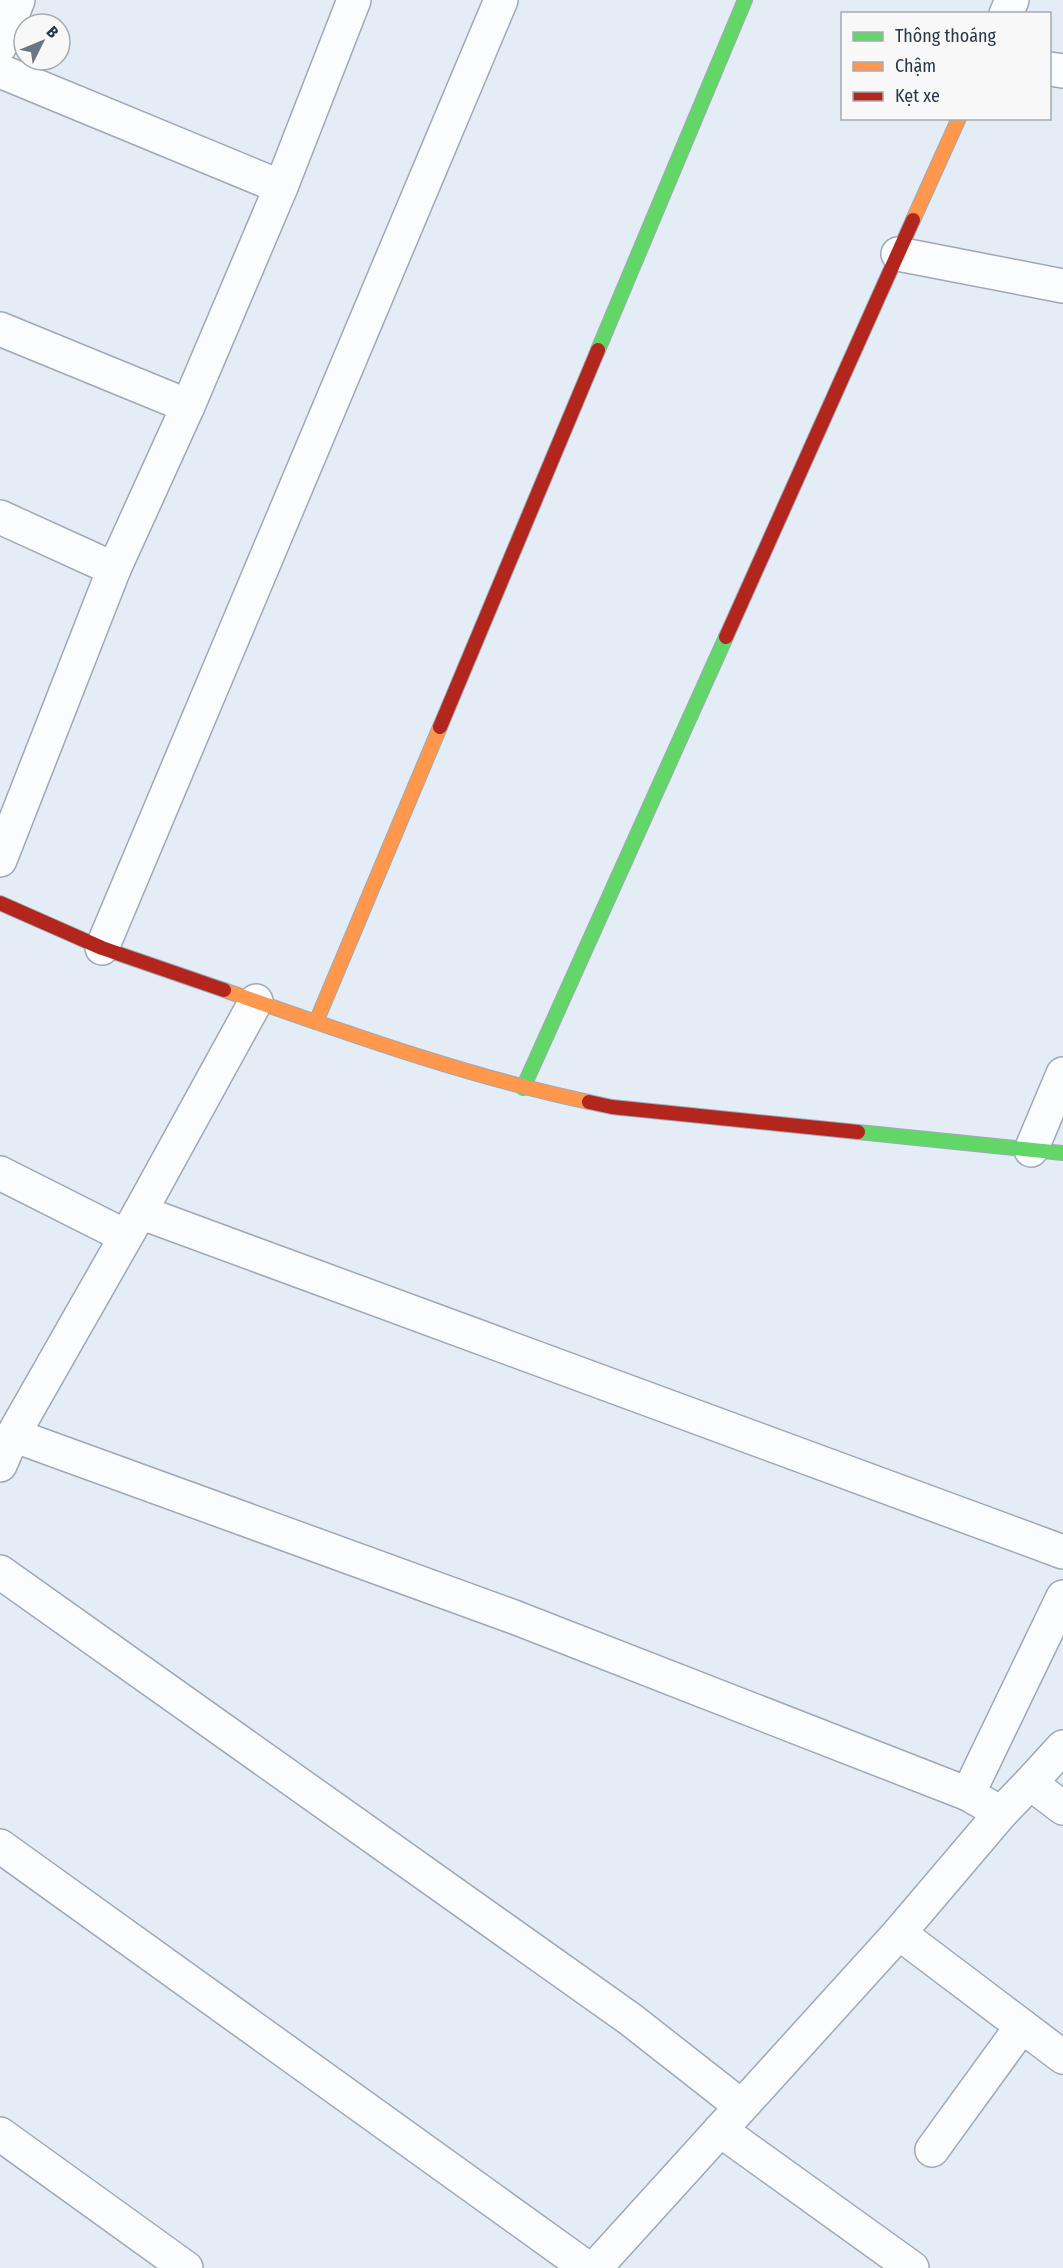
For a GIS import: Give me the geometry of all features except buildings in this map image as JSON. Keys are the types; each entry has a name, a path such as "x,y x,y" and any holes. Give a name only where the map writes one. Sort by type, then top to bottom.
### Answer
{"street":[{"path":"0,46 18,0"},
{"path":"0,860 114,569 188,406 281,187 354,0"},
{"path":"102,948 501,0"},
{"path":"316,1022 746,0"},
{"path":"0,71 281,187"},
{"path":"523,1088 958,120"},
{"path":"898,254 1063,286"},
{"path":"0,329 188,406"},
{"path":"0,517 114,569"},
{"path":"0,903 102,948 316,1022 523,1088 612,1107 1047,1151 1063,1074"},
{"path":"0,1465 13,1435 256,1001"},
{"path":"0,1173 132,1224 1063,1552"},
{"path":"13,1435 514,1617 968,1794 1001,1813"},
{"path":"0,1572 630,2019 741,2106"},
{"path":"968,1794 1063,1598"},
{"path":"595,2268 899,1933 1001,1813 1063,1747"},
{"path":"1030,1783 1063,1808"},
{"path":"0,1846 587,2268"},
{"path":"899,1933 1063,2056"},
{"path":"932,2150 1022,2026"},
{"path":"720,2130 912,2268"},
{"path":"0,2134 186,2268"}],"traffic: fast":[{"path":"598,350 745,0"},
{"path":"523,1088 726,637"},
{"path":"858,1132 1063,1153"}],"traffic: slow":[{"path":"913,220 958,120"},
{"path":"316,1022 440,727"},
{"path":"224,990 451,1066 589,1102"}],"traffic: jam":[{"path":"726,637 913,220"},
{"path":"440,727 598,350"},
{"path":"0,903 102,948 224,990"},
{"path":"589,1102 612,1107 858,1132"}]}
